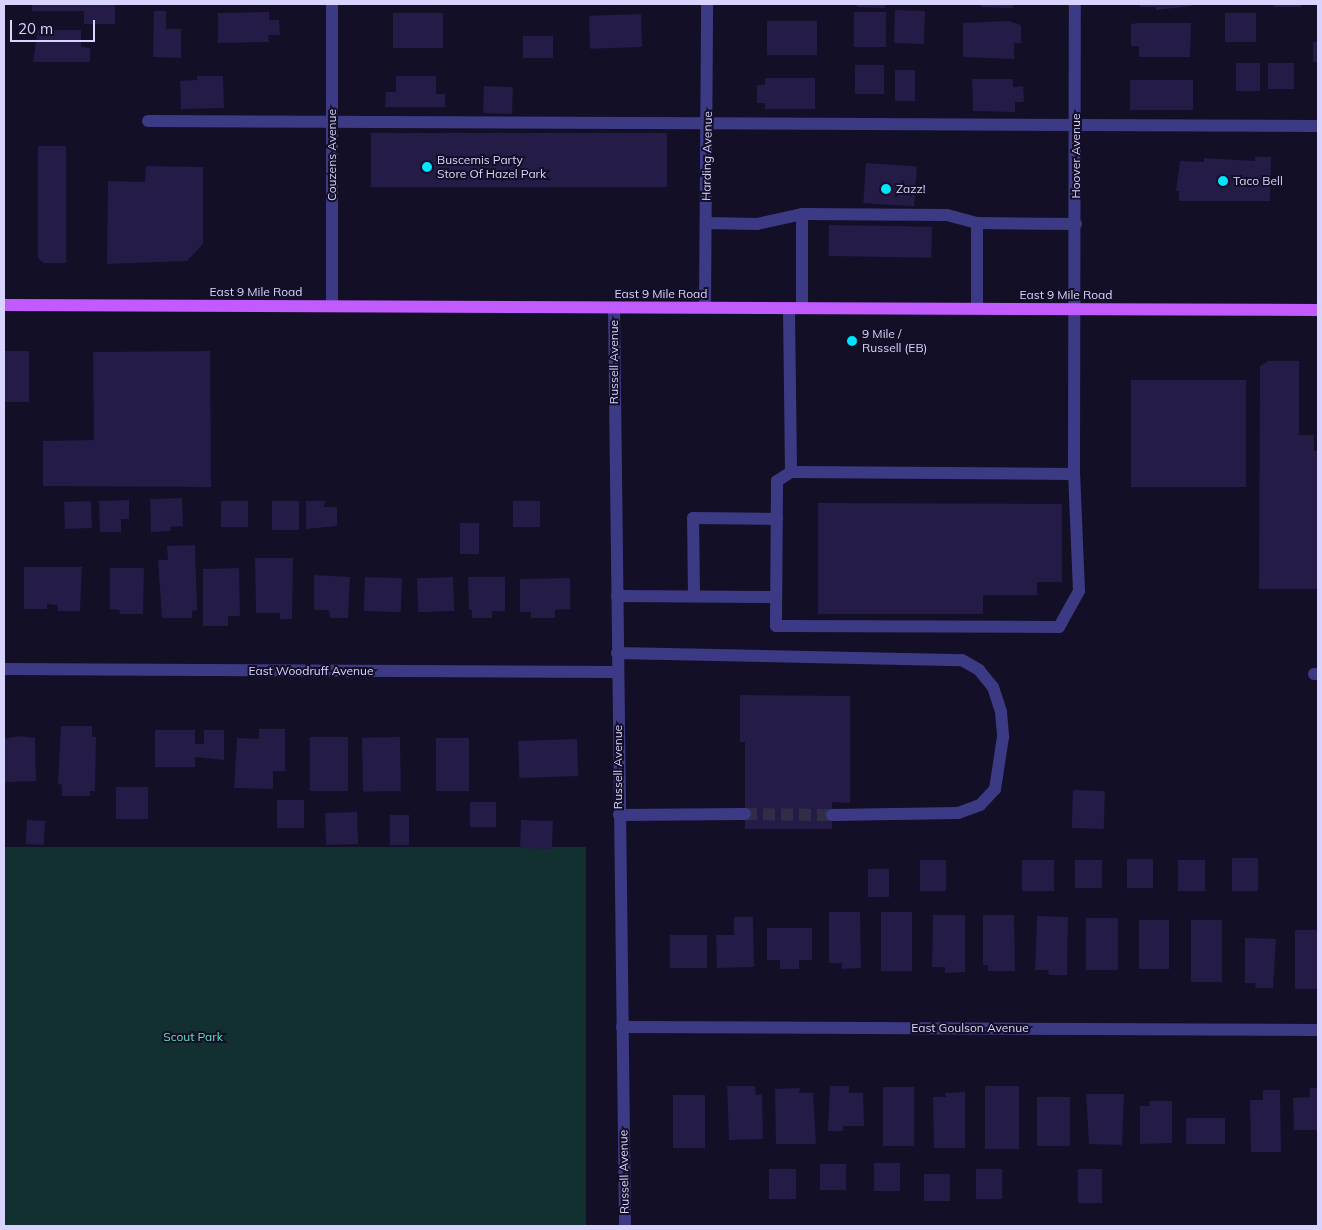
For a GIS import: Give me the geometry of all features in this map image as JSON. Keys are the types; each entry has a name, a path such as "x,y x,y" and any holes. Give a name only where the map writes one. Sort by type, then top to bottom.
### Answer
{"main road":[{"name":"East 9 Mile Road","path":"4,305 1318,310"}],"street":[{"name":"Couzens Avenue","path":"332,4 332,306"},
{"name":"Harding Avenue","path":"705,308 707,4"},
{"name":"Hoover Avenue","path":"776,597 776,626 1059,627 1079,591 1074,474 1076,309 1075,4"},
{"path":"148,121 1318,126"},
{"path":"706,223 757,224 802,214 947,215 977,223 1076,224"},
{"path":"791,472 796,308 802,214"},
{"path":"977,223 977,308"},
{"name":"Russell Avenue","path":"614,308 625,1226"},
{"path":"617,596 776,597 778,481 791,472 1074,474"},
{"path":"694,596 693,518 777,518"},
{"path":"617,653 962,660 979,670 993,687 1001,712 1003,737 995,789 980,805 958,812 832,815"},
{"name":"East Woodruff Avenue","path":"4,669 618,672"},
{"path":"619,815 745,814"},
{"name":"East Goulson Avenue","path":"622,1027 1318,1030"}],"green space":[{"name":"Scout Park","path":"4,847 586,847 586,1226 4,1226"}],"building":[{"path":"32,4 115,4 115,24 84,24 84,11 32,11"},
{"path":"857,4 885,4 885,8 857,7"},
{"path":"981,4 1013,4 1013,8 981,7"},
{"path":"1140,4 1191,4 1191,6 1156,10 1156,7 1140,7"},
{"path":"1274,4 1301,4 1301,7 1274,7"},
{"path":"895,10 925,11 924,44 894,43"},
{"path":"154,11 166,11 166,29 181,29 181,58 153,57"},
{"path":"269,12 269,20 279,20 280,35 268,35 269,42 218,43 218,13"},
{"path":"854,12 886,12 886,47 854,47"},
{"path":"393,13 443,13 443,48 393,48"},
{"path":"1225,13 1256,13 1256,42 1225,42"},
{"path":"641,14 642,47 590,49 589,16"},
{"path":"767,21 817,21 817,55 767,55"},
{"path":"1008,21 1021,25 1021,43 1014,43 1014,59 963,57 963,23"},
{"path":"1191,23 1190,57 1139,57 1139,46 1131,46 1131,24"},
{"path":"38,30 81,30 81,47 90,48 90,62 33,62"},
{"path":"523,36 553,36 553,58 523,58"},
{"path":"1313,42 1318,42 1318,62 1313,62"},
{"path":"1236,63 1260,63 1260,91 1236,91"},
{"path":"1268,63 1294,63 1294,89 1268,89"},
{"path":"855,65 884,65 884,94 855,94"},
{"path":"895,70 915,70 915,101 895,101"},
{"path":"197,76 223,76 224,108 181,109 180,81 197,80"},
{"path":"396,76 436,76 436,94 445,94 445,107 385,107 386,92 396,92"},
{"path":"765,78 815,78 815,109 765,109 765,103 757,103 757,85 765,85"},
{"path":"972,79 1013,79 1013,87 1023,86 1024,102 1015,102 1015,112 973,111"},
{"path":"1130,80 1193,80 1193,110 1130,110"},
{"path":"484,86 513,87 512,114 483,113"},
{"path":"371,133 667,133 667,187 371,187"},
{"path":"38,146 66,146 66,263 44,263 38,258"},
{"name":"Taco Bell","path":"1255,157 1271,157 1270,201 1179,201 1179,191 1176,191 1180,161 1204,162 1204,158 1255,161"},
{"path":"866,163 917,167 914,206 863,203"},
{"path":"146,166 203,167 203,244 187,261 107,264 108,181 145,182"},
{"path":"829,225 932,227 931,258 828,256"},
{"path":"4,351 29,351 29,402 4,402"},
{"path":"210,351 211,487 43,486 43,441 94,440 93,352"},
{"path":"1268,361 1299,361 1299,435 1314,435 1314,451 1318,451 1318,589 1259,589 1260,366"},
{"path":"1131,380 1246,380 1246,487 1131,487"},
{"path":"182,498 183,526 170,527 171,531 151,532 150,499"},
{"path":"129,500 129,519 121,519 121,532 100,532 99,501"},
{"path":"91,501 92,528 65,529 64,502"},
{"path":"221,501 248,501 248,527 221,527"},
{"path":"272,501 299,501 299,530 272,530"},
{"path":"306,501 325,501 324,507 337,507 337,526 306,529"},
{"path":"513,501 540,501 540,527 513,527"},
{"path":"818,503 1062,504 1062,582 1037,582 1037,595 983,595 983,614 818,614"},
{"path":"460,523 479,523 479,554 460,554"},
{"path":"195,545 197,610 192,611 192,618 162,618 158,560 168,560 167,546"},
{"path":"255,558 293,558 292,619 280,619 280,613 256,613"},
{"path":"24,567 82,567 80,611 58,611 57,605 47,604 47,609 24,609"},
{"path":"110,568 144,568 143,614 120,614 119,610 110,609"},
{"path":"239,568 240,616 228,616 228,626 203,626 203,569"},
{"path":"314,575 350,577 348,618 330,618 329,610 314,610"},
{"path":"365,577 402,578 401,612 364,611"},
{"path":"453,577 454,611 418,612 417,578"},
{"path":"468,577 505,577 505,611 492,611 492,618 472,618 472,610 469,610"},
{"path":"570,578 570,609 555,610 555,618 531,618 531,612 520,612 520,579"},
{"path":"740,695 850,696 850,803 832,802 832,829 745,829 745,742 740,742"},
{"path":"61,726 92,726 92,737 96,737 95,791 90,791 90,796 62,796 62,785 58,784"},
{"path":"259,729 285,729 285,771 273,771 273,789 234,788 237,738 259,739"},
{"path":"155,730 195,730 195,744 204,744 204,730 224,730 224,760 195,757 195,767 155,767"},
{"path":"19,736 35,738 36,781 4,782 4,739"},
{"path":"310,737 348,737 348,791 310,791"},
{"path":"400,737 401,791 363,792 362,738"},
{"path":"436,738 469,738 469,791 436,791"},
{"path":"577,739 578,776 519,778 518,741"},
{"path":"116,787 148,787 148,819 116,819"},
{"path":"1073,790 1105,791 1104,829 1072,828"},
{"path":"277,800 304,800 304,828 277,828"},
{"path":"470,802 496,802 496,827 470,827"},
{"path":"357,812 358,844 326,845 325,813"},
{"path":"390,815 409,815 409,845 390,845"},
{"path":"27,820 45,821 44,845 26,844"},
{"path":"521,820 553,821 552,849 520,848"},
{"path":"1232,858 1258,858 1258,891 1232,891"},
{"path":"1127,859 1153,859 1153,888 1127,888"},
{"path":"920,860 946,860 946,891 920,891"},
{"path":"1022,860 1054,860 1054,891 1022,891"},
{"path":"1075,860 1102,860 1102,888 1075,888"},
{"path":"1178,860 1205,860 1205,891 1178,891"},
{"path":"868,869 889,869 889,897 868,897"},
{"path":"829,912 860,912 861,968 842,969 842,963 829,963"},
{"path":"881,912 912,912 912,971 881,971"},
{"path":"933,915 965,915 965,972 945,973 945,967 932,967"},
{"path":"983,915 1014,915 1015,971 988,971 988,965 983,965"},
{"path":"1037,916 1068,917 1067,975 1049,975 1048,970 1035,970"},
{"path":"734,917 753,917 754,967 717,968 716,935 734,935"},
{"path":"1086,918 1118,918 1118,970 1086,970"},
{"path":"1139,920 1169,920 1169,969 1139,969"},
{"path":"1191,920 1222,920 1222,982 1191,982"},
{"path":"767,928 812,928 812,960 799,960 799,969 780,969 780,960 767,960"},
{"path":"1295,930 1318,930 1318,989 1295,989"},
{"path":"670,935 707,935 707,968 670,968"},
{"path":"1245,938 1276,939 1273,988 1255,988 1256,983 1245,983"},
{"path":"727,1086 755,1086 756,1095 762,1094 763,1139 729,1140"},
{"path":"830,1086 849,1086 849,1093 863,1093 864,1126 843,1126 843,1131 828,1131"},
{"path":"985,1086 1019,1086 1019,1149 985,1149"},
{"path":"883,1087 914,1087 914,1146 883,1146"},
{"path":"800,1088 799,1093 813,1093 816,1144 776,1144 775,1089"},
{"path":"1310,1088 1318,1088 1318,1130 1294,1130 1293,1098 1310,1097"},
{"path":"1263,1090 1280,1090 1281,1152 1251,1152 1250,1100 1263,1100"},
{"path":"965,1092 965,1148 934,1148 933,1097 946,1097 945,1093"},
{"path":"1086,1094 1124,1094 1122,1145 1089,1144"},
{"path":"673,1095 705,1095 705,1148 673,1148"},
{"path":"1037,1097 1070,1097 1070,1146 1037,1146"},
{"path":"1149,1101 1172,1101 1172,1143 1140,1144 1140,1106 1150,1106"},
{"path":"1186,1118 1225,1118 1225,1144 1186,1144"},
{"path":"874,1163 900,1163 900,1191 874,1191"},
{"path":"820,1164 846,1164 846,1190 820,1190"},
{"path":"769,1169 796,1169 796,1199 769,1199"},
{"path":"976,1169 1002,1169 1002,1199 976,1199"},
{"path":"1078,1169 1102,1169 1102,1203 1078,1203"},
{"path":"924,1174 950,1174 950,1201 924,1201"}],"tunnel":[{"path":"745,814 832,815"}],"place":[{"name":"Buscemis Party Store Of Hazel Park","path":"427,167"},
{"name":"Taco Bell","path":"1223,181"},
{"name":"Zazz!","path":"886,189"},
{"name":"9 Mile / Russell (EB)","path":"852,341"}]}
